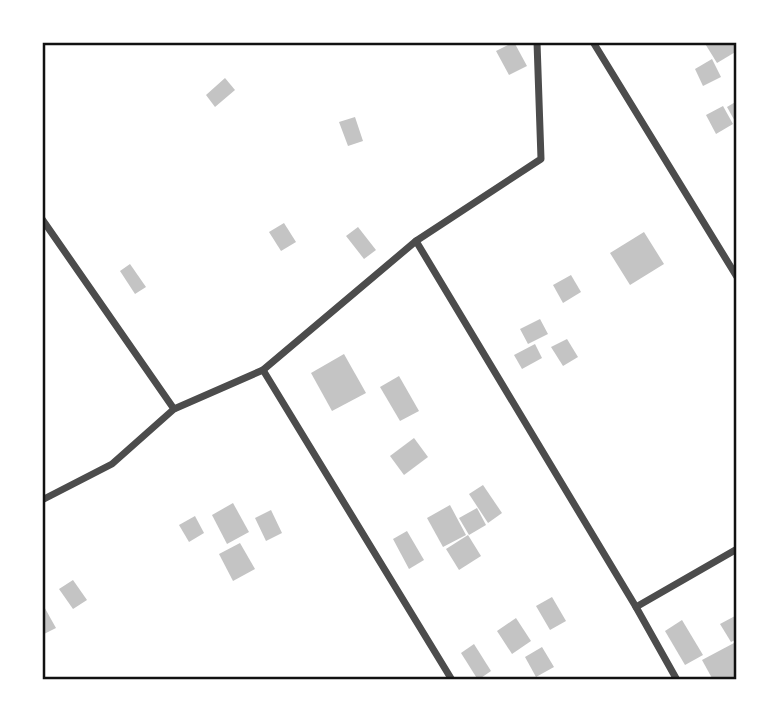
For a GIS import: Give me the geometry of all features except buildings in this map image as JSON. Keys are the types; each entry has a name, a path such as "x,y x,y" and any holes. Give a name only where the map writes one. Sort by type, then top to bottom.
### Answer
{"street":[{"path":"42,500 112,464 174,410 263,370 416,241 541,159 537,42"},
{"path":"593,42 737,277"},
{"path":"42,219 174,410"},
{"path":"416,241 677,680"},
{"path":"263,370 452,680"},
{"path":"636,607 737,549"}]}
